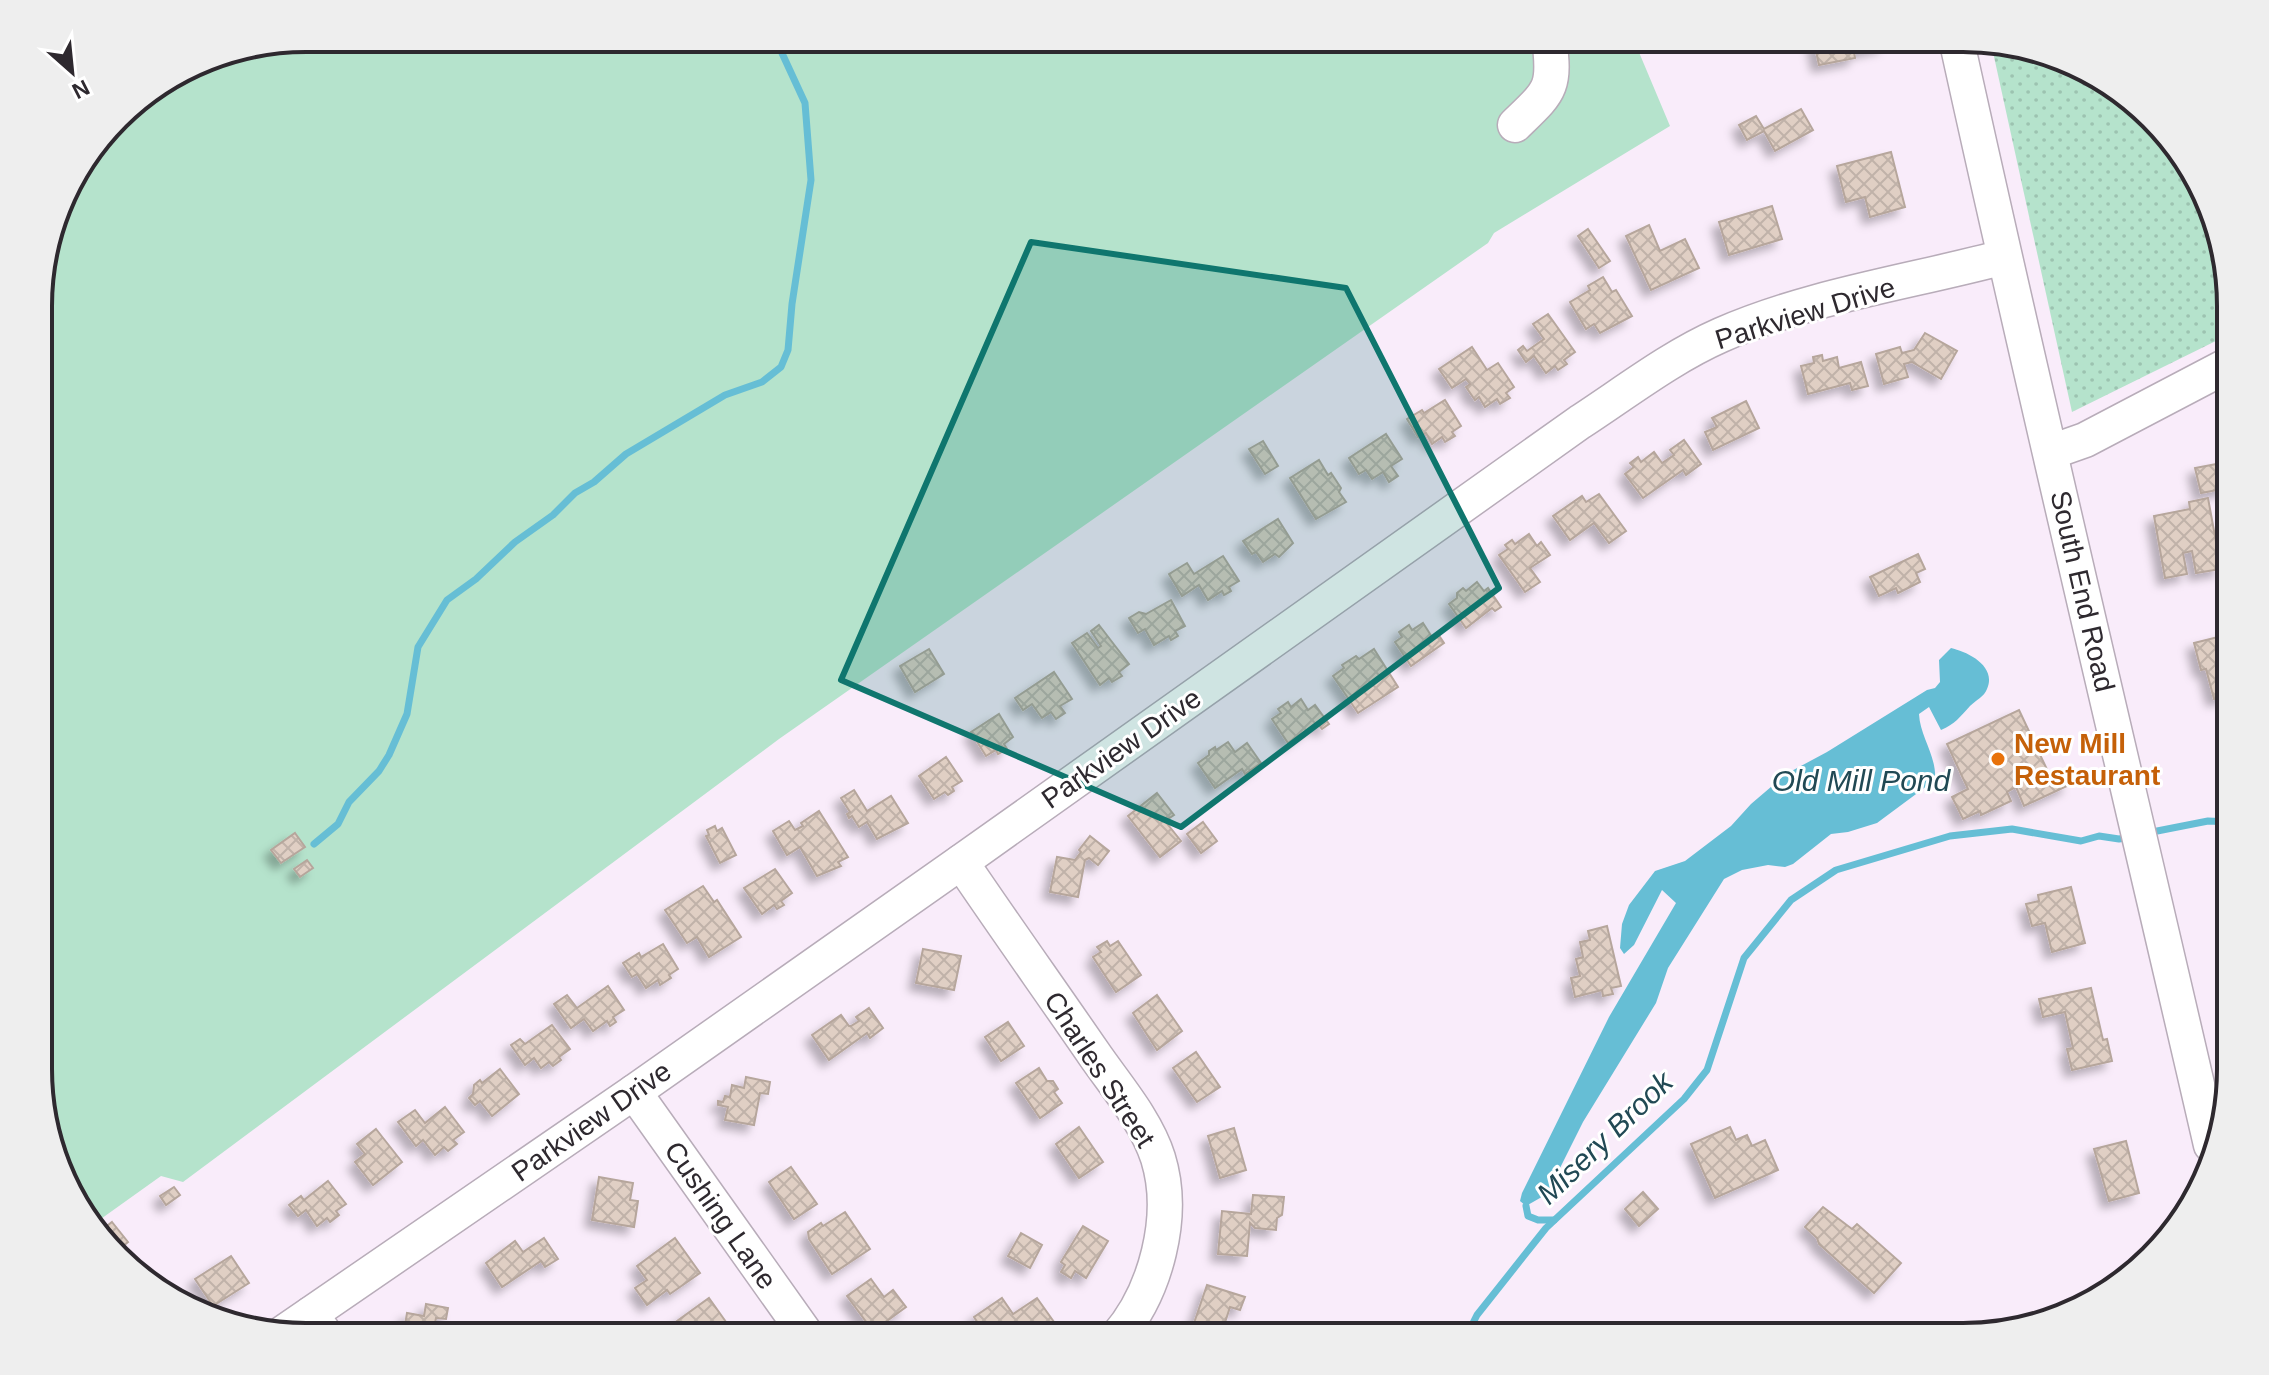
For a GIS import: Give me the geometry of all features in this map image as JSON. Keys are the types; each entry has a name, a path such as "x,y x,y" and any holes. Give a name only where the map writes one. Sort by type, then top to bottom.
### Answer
{"street":[{"path":"1515,125 1545,95 1551,84 1551,52"},
{"name":"South End Road","path":"1959,52 2208,1133"},
{"name":"Parkview Drive","path":"322,1323 634,1092 1580,422 1701,345 1757,322 1814,304 2004,257"},
{"path":"2051,452 2088,439 2216,371"},
{"name":"Charles Street","path":"961,862 1134,1112 1158,1158 1164,1202 1162,1231 1148,1285 1128,1323"},
{"name":"Cushing Lane","path":"634,1092 798,1323"}],"highlighted area":[{"path":"1031,242 1346,288 1499,588 1181,827 841,680"}],"green space":[{"path":"1639,52 1670,126 1494,233 1488,243 779,739 183,1182 161,1176 101,1219 78,1181 65,1151 54,1102 52,1069 54,273 65,224 86,179 115,139 151,105 179,86 224,65 290,53"},
{"path":"1993,54 2060,71 2090,86 2143,126 2164,151 2191,194 2204,224 2212,257 2216,290 2216,341 2072,412"}],"water":[{"name":"Old Mill Pond","path":"1951,648 1979,661 1988,673 1989,681 1982,696 1954,723 1941,730 1929,707 1919,714 1935,780 1877,823 1831,834 1793,864 1742,870 1724,879 1668,968 1656,1003 1583,1122 1547,1194 1526,1206 1520,1201 1522,1193 1609,1017 1676,903 1662,890 1634,945 1624,954 1620,948 1622,924 1629,905 1655,871 1685,861 1731,826 1786,774 1935,688 1940,682 1939,660"}],"building":[{"path":"1816,52 1854,52 1855,58 1819,65"},
{"path":"1801,109 1813,130 1775,151 1764,131 1747,140 1739,125 1756,116 1764,129"},
{"path":"1891,152 1905,207 1870,217 1865,197 1846,202 1837,166"},
{"path":"1772,206 1782,239 1729,255 1719,222"},
{"path":"1649,225 1660,251 1685,239 1699,268 1651,290 1626,236"},
{"path":"1588,229 1610,261 1599,268 1578,236"},
{"path":"1603,277 1612,292 1616,290 1632,316 1600,333 1594,324 1586,329 1570,302 1590,290 1588,286"},
{"path":"1548,314 1575,352 1564,360 1567,364 1558,370 1555,366 1546,373 1534,356 1526,362 1518,350 1523,346 1527,351 1544,339 1533,324"},
{"path":"1925,333 1957,351 1941,379 1912,362 1904,364 1908,377 1884,384 1876,354 1900,347 1902,353 1914,350"},
{"path":"1472,347 1487,370 1498,363 1514,387 1506,393 1510,398 1500,404 1497,399 1485,407 1479,397 1475,400 1466,387 1470,384 1466,379 1452,388 1439,369"},
{"path":"1822,355 1823,361 1837,357 1839,368 1861,362 1868,386 1852,390 1850,383 1808,394 1801,366 1814,363 1813,357"},
{"path":"1445,400 1461,426 1452,432 1455,436 1445,442 1442,437 1432,444 1426,433 1418,437 1407,419"},
{"path":"1746,401 1759,428 1713,450 1705,432 1717,427 1712,418"},
{"path":"1386,434 1402,459 1391,466 1398,476 1389,482 1383,472 1372,479 1366,470 1359,474 1349,458"},
{"path":"1684,440 1701,464 1686,475 1683,470 1643,498 1625,474 1634,467 1630,463 1638,457 1641,462 1654,452 1662,463 1674,455 1670,450"},
{"path":"1263,441 1278,466 1265,474 1249,449"},
{"path":"1319,460 1341,488 1339,492 1346,502 1316,519 1290,478"},
{"path":"2216,464 2216,490 2201,493 2195,468"},
{"path":"1599,494 1626,531 1609,543 1594,523 1570,540 1553,516 1582,496 1586,502"},
{"path":"2208,498 2216,542 2216,570 2196,573 2192,551 2183,553 2187,574 2165,578 2154,516 2190,509 2189,502"},
{"path":"1278,519 1293,543 1279,557 1275,554 1263,562 1256,552 1252,554 1243,541"},
{"path":"1529,534 1537,546 1541,542 1550,555 1530,568 1540,582 1525,592 1499,555 1508,549 1505,545 1512,540 1515,544"},
{"path":"1918,554 1925,569 1916,573 1920,582 1898,593 1896,588 1879,596 1870,577"},
{"path":"1223,556 1239,581 1229,587 1231,591 1224,595 1222,591 1208,600 1199,585 1182,596 1169,574 1187,563 1194,574"},
{"path":"1477,582 1484,591 1488,588 1501,607 1495,611 1492,608 1466,628 1449,604 1463,588 1466,591"},
{"path":"1171,600 1185,626 1175,631 1178,636 1171,640 1169,636 1154,645 1145,629 1138,633 1129,618 1139,612 1146,614"},
{"path":"1423,623 1432,637 1438,634 1444,643 1411,666 1395,642 1402,637 1399,632 1409,625 1412,630"},
{"path":"1099,625 1129,664 1119,672 1122,676 1112,682 1109,678 1100,685 1072,643 1087,633 1098,648 1101,646 1091,631"},
{"path":"2216,638 2216,698 2206,669 2201,670 2194,643"},
{"path":"929,649 944,674 915,692 900,666"},
{"path":"1374,649 1398,687 1358,713 1333,676 1344,668 1342,665"},
{"path":"1054,672 1072,699 1060,706 1065,713 1056,719 1051,712 1042,718 1032,704 1023,710 1015,698"},
{"path":"1301,699 1308,710 1315,705 1329,724 1322,729 1317,723 1288,743 1272,719 1281,713 1278,709 1288,702 1291,707"},
{"name":"New Mill Restaurant","path":"2019,710 2051,778 2063,773 2069,785 2024,806 2016,787 2007,792 2011,801 1981,815 1980,811 1963,819 1952,797 1968,789 1947,744"},
{"path":"999,714 1013,737 1004,744 1007,749 998,754 996,750 986,756 971,732"},
{"path":"1228,742 1235,752 1247,743 1261,763 1245,774 1242,769 1215,788 1198,763 1209,755 1209,751"},
{"path":"946,757 962,781 952,787 954,791 948,795 945,792 934,799 919,776"},
{"path":"854,790 867,811 891,796 908,823 877,839 867,822 859,827 847,814 850,812 841,798"},
{"path":"1157,793 1174,815 1165,821 1181,841 1160,857 1128,816"},
{"path":"819,811 848,857 838,862 841,866 817,876 800,847 787,855 773,831 789,821 795,830"},
{"path":"1203,822 1217,841 1201,853 1187,834"},
{"path":"715,826 717,831 722,828 736,855 720,863 706,836 709,835 707,830"},
{"path":"295,833 305,847 281,863 271,850"},
{"path":"1090,836 1109,851 1098,865 1089,858 1085,860 1078,897 1050,892 1057,857 1075,860"},
{"path":"307,860 313,868 300,877 294,869"},
{"path":"775,869 792,893 781,901 784,905 777,909 774,905 762,914 744,888"},
{"path":"703,886 714,902 717,900 741,937 709,957 697,937 687,943 665,910"},
{"path":"2071,887 2085,943 2052,952 2045,923 2032,926 2026,904 2039,901 2038,895"},
{"path":"1607,926 1621,986 1611,988 1613,994 1603,996 1602,990 1575,997 1571,978 1580,976 1576,959 1583,957 1580,942 1590,940 1588,931"},
{"path":"1107,941 1110,946 1118,941 1141,975 1116,992 1093,957 1101,952 1097,947"},
{"path":"663,944 678,969 660,985 658,980 646,988 637,974 632,977 623,963"},
{"path":"923,949 961,956 954,990 916,983"},
{"path":"608,986 624,1010 613,1017 616,1022 610,1026 607,1021 593,1031 584,1019 571,1028 554,1004 567,995 577,1008"},
{"path":"2091,988 2103,1040 2107,1039 2112,1061 2072,1070 2067,1049 2073,1048 2065,1012 2043,1017 2039,999"},
{"path":"1157,995 1182,1031 1157,1050 1133,1013"},
{"path":"869,1008 883,1028 870,1038 867,1033 829,1060 812,1035 841,1015 851,1026 859,1021 856,1017"},
{"path":"1008,1022 1024,1046 1001,1061 985,1037"},
{"path":"552,1025 570,1049 553,1066 549,1062 541,1068 534,1058 525,1065 511,1045 520,1039 525,1044"},
{"path":"1196,1052 1220,1087 1197,1102 1173,1068"},
{"path":"1039,1068 1047,1081 1053,1081 1058,1089 1054,1092 1062,1103 1040,1118 1016,1083"},
{"path":"500,1069 519,1094 492,1116 480,1101 475,1105 469,1098 474,1085 480,1080 482,1083"},
{"path":"746,1077 770,1082 768,1094 760,1093 754,1125 725,1120 728,1107 718,1105 718,1101 723,1102 725,1096 730,1097 732,1085 744,1088"},
{"path":"445,1107 464,1132 453,1140 457,1144 448,1151 444,1147 435,1155 423,1140 416,1146 398,1122 415,1110 425,1123"},
{"path":"1079,1127 1103,1162 1079,1178 1056,1144"},
{"path":"1730,1127 1736,1140 1747,1135 1752,1146 1765,1140 1778,1170 1715,1198 1691,1144"},
{"path":"1234,1128 1246,1170 1220,1178 1208,1136"},
{"path":"376,1129 402,1162 373,1185 355,1162 365,1154 357,1144"},
{"path":"2126,1141 2139,1193 2109,1201 2094,1149"},
{"path":"791,1167 817,1204 794,1219 769,1182"},
{"path":"599,1177 633,1183 630,1200 638,1201 634,1227 592,1220"},
{"path":"328,1181 346,1204 336,1211 339,1215 330,1222 327,1218 317,1226 306,1210 298,1216 289,1205 301,1196 304,1200"},
{"path":"174,1187 180,1195 166,1205 160,1196"},
{"path":"1643,1192 1658,1209 1639,1226 1625,1209"},
{"path":"1253,1195 1284,1197 1276,1230 1255,1228 1250,1223 1247,1256 1218,1254 1222,1211 1251,1214"},
{"path":"1823,1207 1852,1229 1857,1224 1901,1263 1874,1293 1819,1244 1805,1227"},
{"path":"845,1212 870,1249 832,1274 809,1239 808,1232"},
{"path":"112,1222 128,1242 123,1246 107,1226"},
{"path":"1083,1226 1108,1241 1086,1278 1075,1271 1071,1278 1061,1272 1065,1265 1061,1262"},
{"path":"1021,1233 1042,1245 1030,1268 1008,1256"},
{"path":"544,1238 558,1259 545,1267 541,1261 502,1287 486,1263 515,1241 523,1252"},
{"path":"675,1238 700,1273 670,1294 667,1290 647,1305 635,1288 647,1280 637,1266"},
{"path":"231,1256 249,1283 214,1306 195,1279"},
{"path":"871,1279 884,1297 893,1290 906,1307 884,1323 867,1323 847,1296"},
{"path":"1207,1285 1245,1297 1240,1310 1230,1307 1225,1322 1194,1322"},
{"path":"709,1298 727,1323 675,1323"},
{"path":"1002,1298 1013,1314 1037,1298 1054,1322 978,1323 974,1317"},
{"path":"426,1304 448,1308 446,1319 436,1318 435,1323 405,1323 407,1313 424,1316"}],"waterway":[{"path":"314,844 338,824 349,802 379,771 389,755 407,714 418,647 447,600 626,454 725,395 762,382 781,367 788,350 811,180 805,103 782,53"},
{"name":"Misery Brook","path":"2147,833 2216,821"},
{"name":"Misery Brook","path":"1473,1322 1546,1228 1684,1099 1707,1070 1744,958 1791,900 1836,870 1950,836 2012,829 2081,841 2099,836 2131,837"},
{"path":"1526,1206 1528,1216 1538,1220 1554,1220"}],"place":[{"name":"New Mill Restaurant","path":"1998,759"}]}
